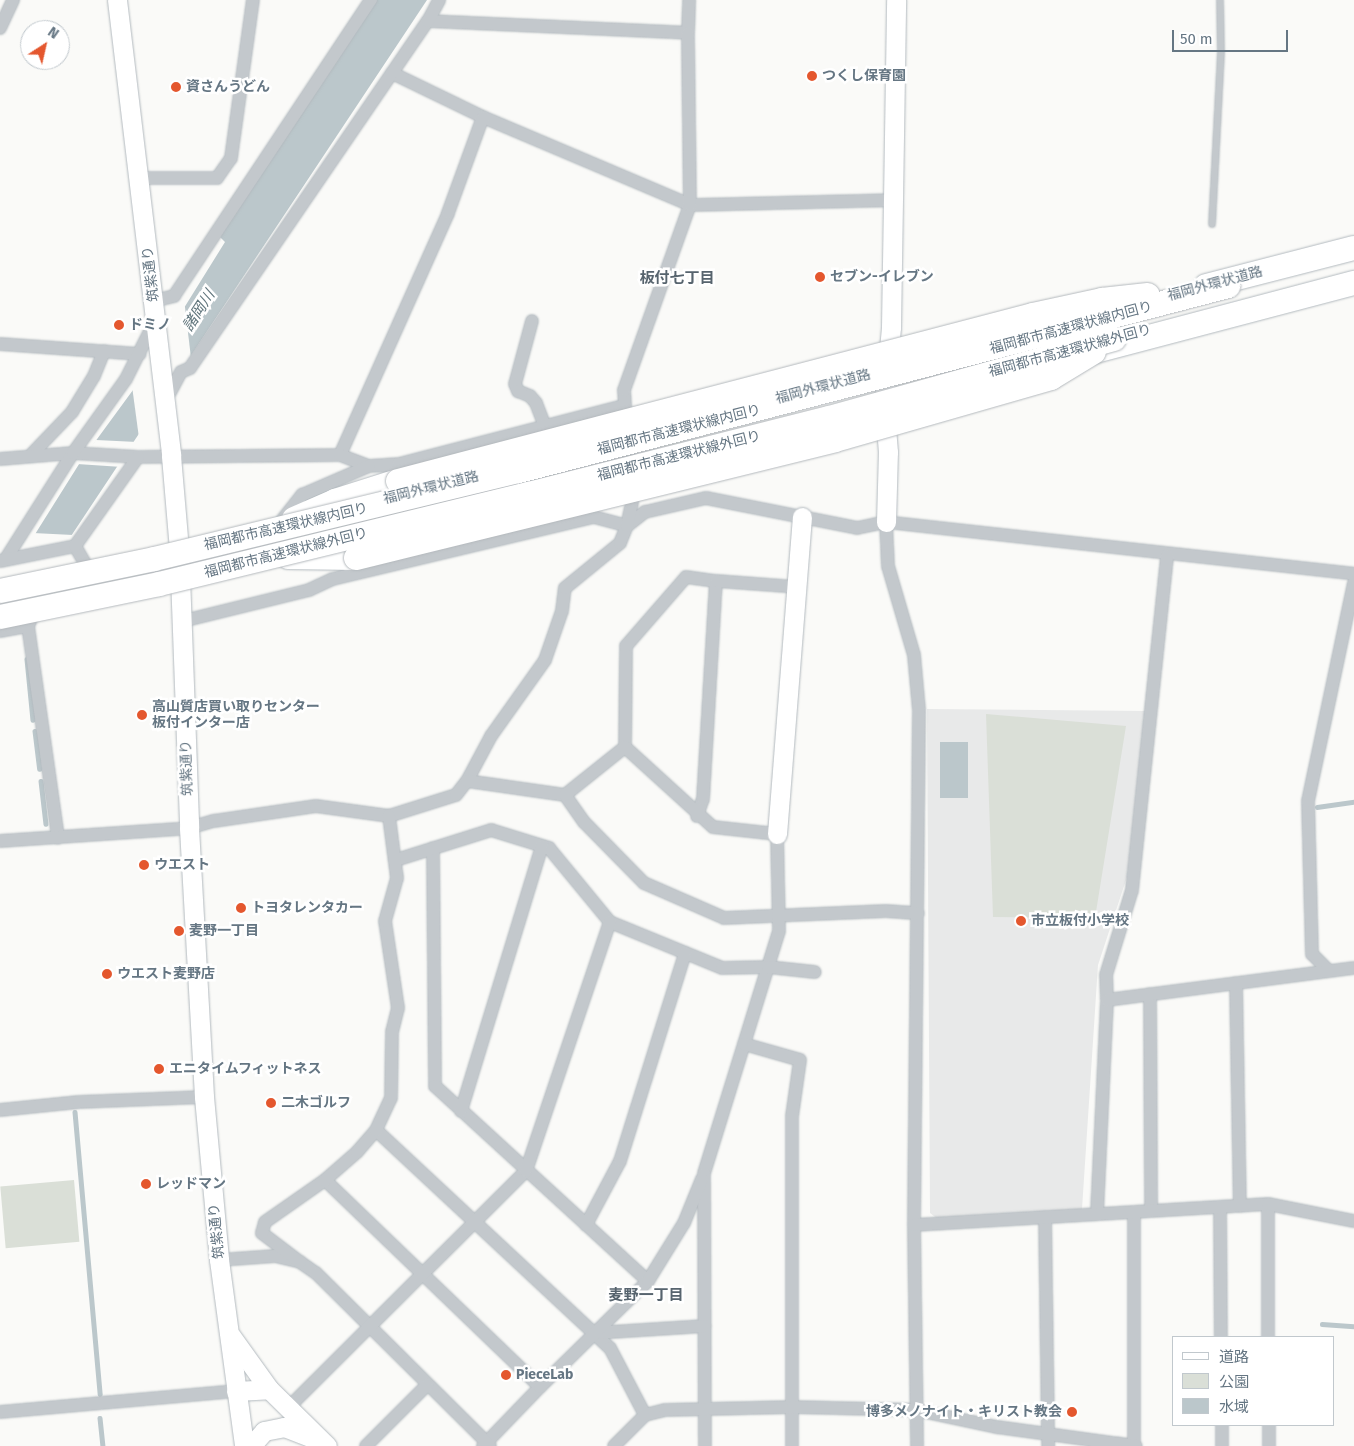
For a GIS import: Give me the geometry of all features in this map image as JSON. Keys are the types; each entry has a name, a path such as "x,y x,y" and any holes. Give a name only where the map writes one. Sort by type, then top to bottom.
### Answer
{"highway":[{"name":"福岡外環状道路","path":"0,591 90,574 179,549 277,527 627,439 1354,248"},
{"name":"福岡都市高速環状線内回り","path":"0,591 154,559 520,471 1354,254"},
{"name":"福岡都市高速環状線外回り","path":"0,617 159,584 529,494 829,418 1114,339 1354,276"},
{"path":"0,624 30,622 180,586 282,557 629,471 884,404 1150,338 1354,283"},
{"path":"277,527 335,501 398,481 705,398 1033,315 1102,300 1228,286"},
{"path":"282,557 356,558 835,440 1051,378 1114,339"}],"street":[{"path":"0,28 13,0"},
{"name":"筑紫通り","path":"117,0 140,178 172,456 183,620 189,828 204,1097 219,1260 244,1446"},
{"path":"140,178 217,178 231,158 253,0"},
{"path":"3,560 73,453 126,379 140,354 155,310 174,296 371,0"},
{"path":"165,401 181,372 190,368 428,21 439,0"},
{"path":"0,840 58,838 189,828 214,821 316,806 389,816 456,795 467,781 491,736 545,660 562,611 566,588 620,543 627,526 632,502 624,390 690,204 689,0"},
{"path":"896,0 892,327 885,370 884,404 888,452 886,522 888,566 914,655 919,710 914,1225 917,1446"},
{"path":"428,21 688,33"},
{"path":"392,73 483,117 690,204 893,200"},
{"path":"340,454 448,213 483,117"},
{"path":"532,320 515,384 518,392 530,396 536,402 545,427"},
{"path":"0,344 140,354"},
{"path":"30,456 72,412 94,376 104,351"},
{"path":"277,527 302,495 369,466 399,464 624,406"},
{"path":"0,459 73,453 135,457 340,454 369,466"},
{"path":"3,560 75,546 135,457"},
{"path":"627,526 646,512 706,498 857,528 886,522 1167,556 1354,574"},
{"path":"183,620 310,590 333,579 594,517 627,526"},
{"path":"389,816 397,878 386,921 398,1008 392,1032 391,1098 376,1130 325,1180 265,1222 262,1233 316,1273 487,1445 540,1387 648,1280 684,1223 704,1174 779,931 777,916 778,834 802,518"},
{"path":"75,546 90,574"},
{"path":"1097,1213 1106,975 1132,890 1167,556"},
{"path":"778,834 712,826 697,816 625,747 626,646 686,577 797,587"},
{"path":"697,816 703,799 716,581"},
{"path":"1329,971 1312,954 1308,801 1354,583"},
{"path":"0,632 30,622 58,838"},
{"path":"564,795 625,747"},
{"path":"467,781 564,795 584,822 644,883 724,918 886,911 918,913"},
{"path":"396,860 491,830 549,848 610,922 722,968 768,967 815,972"},
{"path":"461,1111 542,846"},
{"path":"433,848 435,1086 526,1171 648,1280"},
{"path":"288,1408 424,1276 526,1171 610,922"},
{"path":"586,1225 620,1161 685,953"},
{"path":"1106,1000 1354,968"},
{"path":"1236,983 1240,1206"},
{"path":"1150,994 1151,1211"},
{"path":"744,1044 800,1060 792,1116 792,1446"},
{"path":"0,1110 80,1102 204,1097"},
{"path":"376,1130 474,1224 610,1348 645,1415"},
{"path":"704,1174 705,1446"},
{"path":"325,1180 540,1387"},
{"path":"914,1225 1268,1204 1354,1221"},
{"path":"1268,1204 1268,1336"},
{"path":"1220,1207 1221,1336"},
{"path":"614,1446 645,1415 664,1410 793,1407 916,1410 1048,1440 1135,1446 1134,1212"},
{"path":"1045,1217 1048,1440"},
{"path":"219,1260 275,1256 300,1262"},
{"path":"595,1333 705,1326"},
{"path":"230,1335 269,1389 325,1444"},
{"path":"366,1446 427,1385"},
{"path":"0,1412 269,1389"},
{"path":"251,1446 264,1431 284,1426 325,1444"},
{"path":"1222,1426 1222,1446"},
{"path":"1269,1426 1269,1446"}],"lane":[{"path":"1212,224 1221,53 1220,0"}],"shaded area":[{"name":"市立板付小学校","path":"927,709 1145,711 1127,877 1098,965 1082,1209 939,1220 930,1213"}],"green space":[{"path":"986,714 1126,726 1095,918 993,917"},
{"path":"74,1180 79,1242 6,1248 0,1186"}],"water":[{"name":"諸岡川","path":"372,0 427,0 0,643 0,590 81,461 133,390 225,242 220,237"},
{"path":"940,742 968,742 968,798 940,798"}],"pier":[{"path":"184,299 191,358 139,438 132,386"},
{"path":"96,440 137,442 122,467 77,464"},
{"path":"33,533 73,535 0,645 0,585"}],"waterway":[{"path":"27,659 33,720"},
{"path":"35,731 40,769"},
{"path":"41,781 46,824"},
{"path":"1317,807 1354,802"},
{"path":"75,1112 100,1394"},
{"path":"1322,1324 1354,1326"},
{"path":"100,1418 103,1446"}],"place":[{"name":"つくし保育園","path":"812,76"},
{"name":"資さんうどん","path":"176,87"},
{"name":"セブン-イレブン","path":"820,277"},
{"name":"ドミノ","path":"119,325"},
{"name":"高山質店買い取りセンター 板付インター店","path":"142,715"},
{"name":"ウエスト","path":"144,865"},
{"name":"トヨタレンタカー","path":"241,908"},
{"name":"市立板付小学校","path":"1021,921"},
{"name":"麦野一丁目","path":"179,931"},
{"name":"ウエスト麦野店","path":"107,974"},
{"name":"エニタイムフィットネス","path":"159,1069"},
{"name":"二木ゴルフ","path":"271,1103"},
{"name":"レッドマン","path":"146,1184"},
{"name":"PieceLab","path":"506,1375"},
{"name":"博多メノナイト・キリスト教会","path":"1072,1412"}],"district":[{"name":"板付七丁目","path":"677,279"},
{"name":"麦野一丁目","path":"646,1296"}]}
